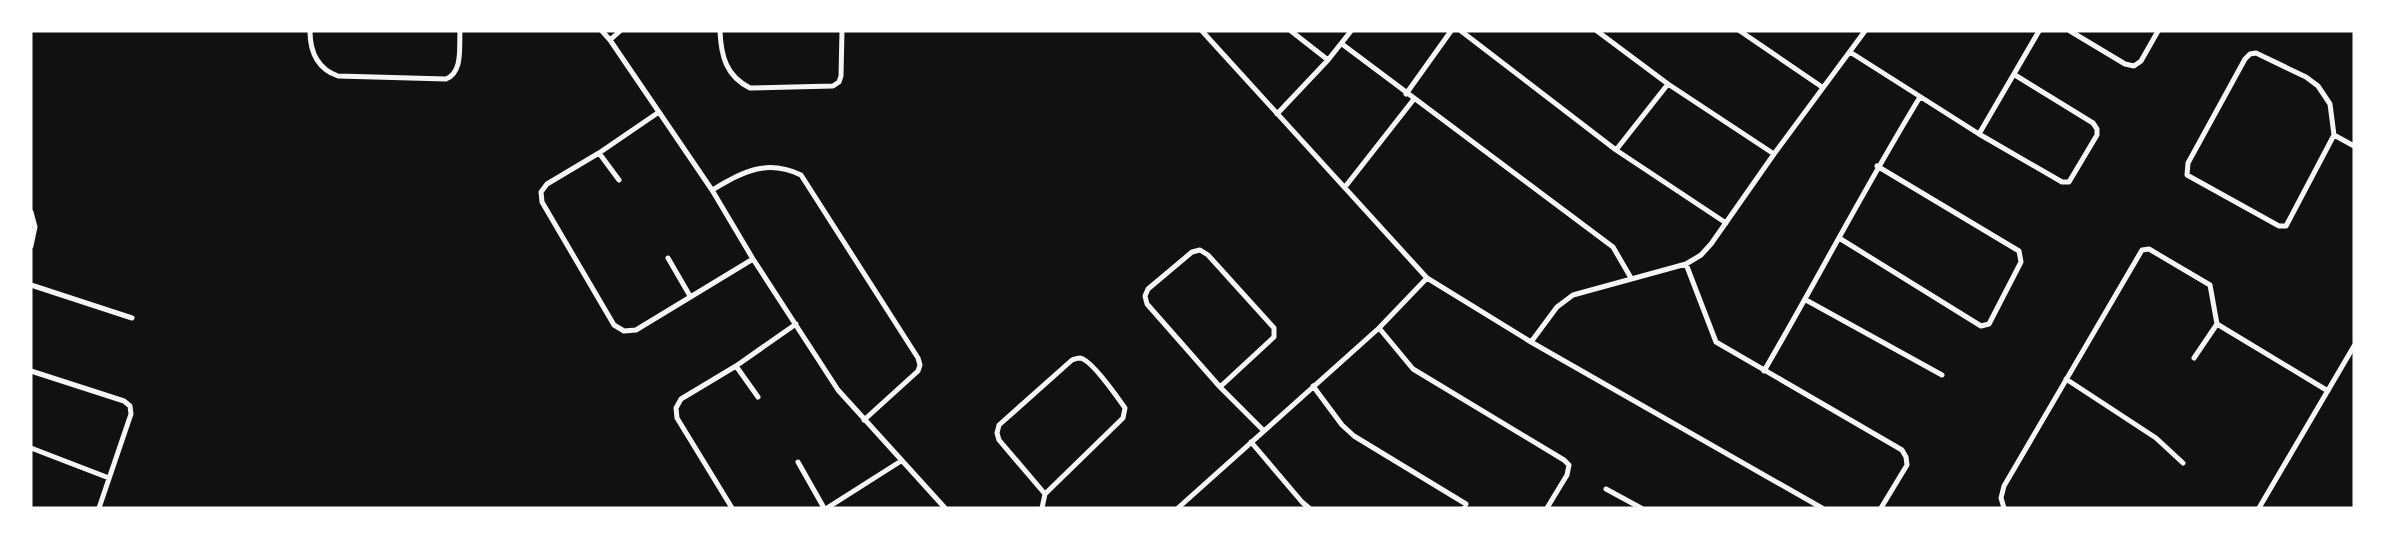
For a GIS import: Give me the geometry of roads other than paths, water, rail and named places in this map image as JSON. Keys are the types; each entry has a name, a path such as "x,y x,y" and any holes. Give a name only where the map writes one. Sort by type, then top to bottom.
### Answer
{"street":[{"path":"310,31 310,46 314,57 329,72 338,76 446,79 454,76 458,69 460,31"},
{"path":"602,31 712,190 753,258 838,390 945,508"},
{"path":"610,40 620,31"},
{"path":"720,31 723,60 738,82 750,88 833,86 839,82 841,76 842,31"},
{"path":"1202,31 1427,278 1532,342 1822,508"},
{"path":"1290,31 1328,60"},
{"path":"1277,114 1328,60 1351,31"},
{"path":"1406,94 1451,31"},
{"path":"1461,31 1616,150 1726,223"},
{"path":"1597,31 1668,84 1774,154"},
{"path":"1740,31 1822,87"},
{"path":"1532,342 1557,307 1573,295 1686,264 1701,255 1711,244 1822,87 1865,31"},
{"path":"1979,134 2039,31"},
{"path":"2070,31 2125,64 2134,66 2141,61 2158,31"},
{"path":"1342,44 1406,94 1613,247 1631,278"},
{"path":"1850,52 1979,134 2062,182 2069,182 2096,135 2097,129 2093,123 2015,75"},
{"path":"2256,53 2306,77 2318,86 2330,104 2334,135 2286,226 2278,226 2187,175 2188,164 2245,59 2250,54 2256,53"},
{"path":"1616,150 1668,84"},
{"path":"1764,371 1806,300 1877,166 1920,97"},
{"path":"1345,187 1414,99"},
{"path":"659,112 599,153 547,184 541,192 542,202 614,325 624,332 636,330 753,258"},
{"path":"2334,135 2354,146"},
{"path":"599,153 620,180"},
{"path":"1839,238 1981,326 1989,324 2021,262 2019,251 1877,166"},
{"path":"712,190 747,171 757,168 792,170 801,175 918,358 920,365 918,371 864,420"},
{"path":"31,212 36,227 31,246"},
{"path":"2004,508 2001,498 2004,486 2142,250 2149,249 2206,281 2212,290 2217,324 2194,358"},
{"path":"1220,387 1274,337 1274,328 1208,255 1200,250 1192,252 1148,289 1145,296 1147,304 1220,387 1264,430"},
{"path":"668,258 690,296"},
{"path":"1686,264 1716,342 1902,450 1907,464 1881,508"},
{"path":"1178,508 1379,328 1427,278"},
{"path":"31,284 132,318"},
{"path":"1806,300 1942,375"},
{"path":"732,508 677,418 676,408 681,399 736,366 796,324"},
{"path":"2217,324 2328,391"},
{"path":"1379,328 1413,369 1564,460 1569,465 1568,475 1547,508"},
{"path":"2259,508 2354,346"},
{"path":"1042,508 1045,494 1123,418 1125,408 1120,401 1088,362 1080,358 1072,360 999,425 997,433 999,440 1045,494"},
{"path":"736,366 758,397"},
{"path":"31,371 124,401 130,406 131,414 99,508"},
{"path":"2066,379 2156,438 2182,463"},
{"path":"1313,386 1342,425 1354,436 1465,506 1472,508"},
{"path":"1252,442 1302,502 1310,508"},
{"path":"31,448 109,478"},
{"path":"798,462 826,508 901,461"},
{"path":"1606,489 1641,508"}]}
